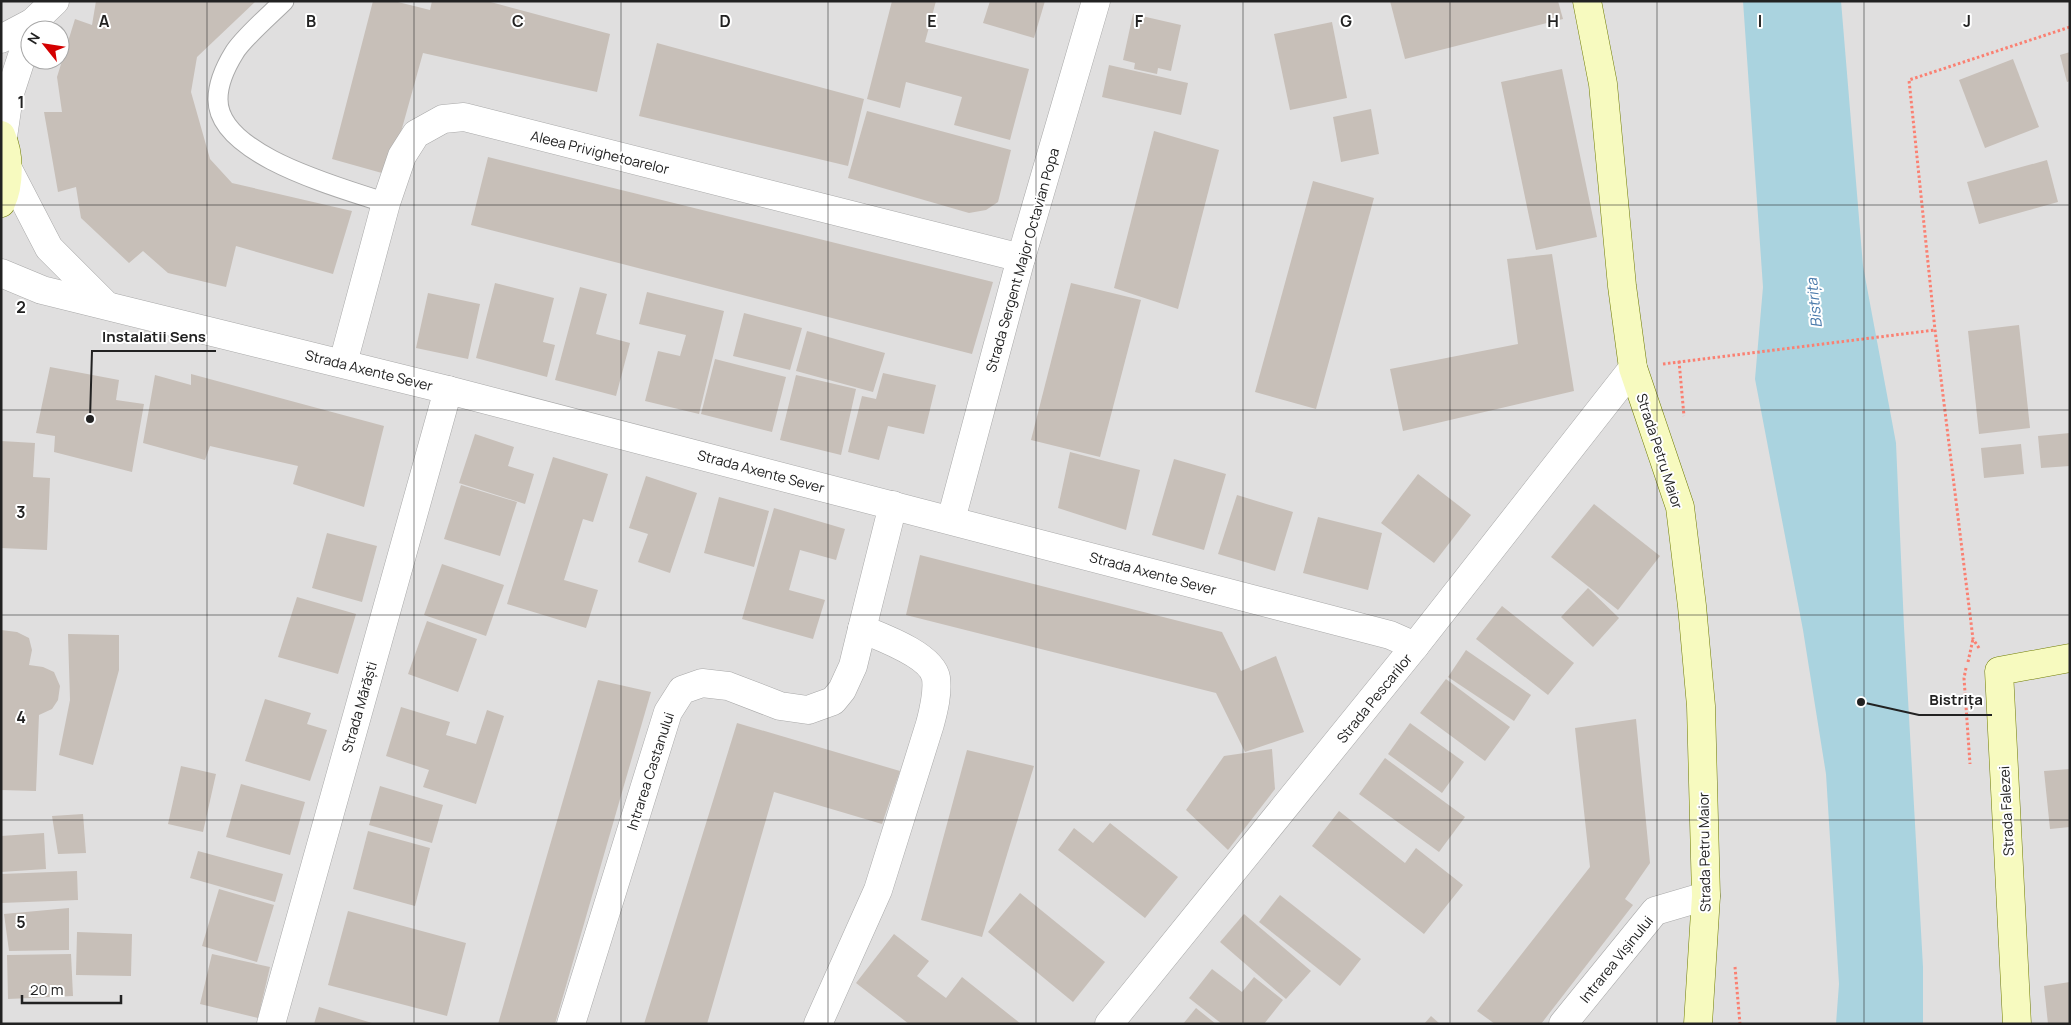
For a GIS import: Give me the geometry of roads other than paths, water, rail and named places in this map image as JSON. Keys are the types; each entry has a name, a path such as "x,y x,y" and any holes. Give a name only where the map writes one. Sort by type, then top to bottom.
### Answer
{"street":[{"path":"35,20 55,1"},
{"name":"Strada Sergent Major Octavian Popa","path":"951,520 1021,258 1096,1"},
{"name":"Strada Petru Maior","path":"1588,1 1603,84 1622,286 1633,368 1680,507 1701,706 1706,896 1698,1024"},
{"path":"1,39 20,29"},
{"path":"1,203 5,195 8,169 2,136 9,96 20,62"},
{"name":"Aleea Privighetoarelor","path":"343,363 386,203 402,156 416,134 443,118 464,117 1021,258"},
{"path":"8,169 49,248 105,304"},
{"name":"Strada Axente Sever","path":"1,273 42,290 343,363 951,520 1390,634 1415,646"},
{"name":"Strada Pescarilor","path":"1109,1024 1415,646 1633,368"},
{"name":"Strada Mărăști","path":"270,1024 448,390"},
{"name":"Intrarea Castanului","path":"570,1024 666,720 682,690 702,683 728,686 780,706 808,710 833,701 842,690 853,666 893,505"},
{"path":"818,1024 878,890 930,724 936,697 936,675 926,663 908,650 862,629"},
{"name":"Strada Falezei","path":"2017,1024 1998,671 2070,658"},
{"name":"Intrarea Vișinului","path":"1563,1024 1655,911 1706,896"}],"lane":[{"path":"284,1 234,51 219,83 217,100 224,123 252,149 284,167 386,203"}],"water":[{"name":"Bistrița","path":"1743,1 1841,1 1863,266 1896,443 1923,967 1923,1024 1836,1024 1839,984 1826,774 1803,630 1755,379 1763,287"}],"place":[{"name":"Instalatii Sens","path":"90,419"},
{"name":"Bistrița","path":"1861,702"}]}
